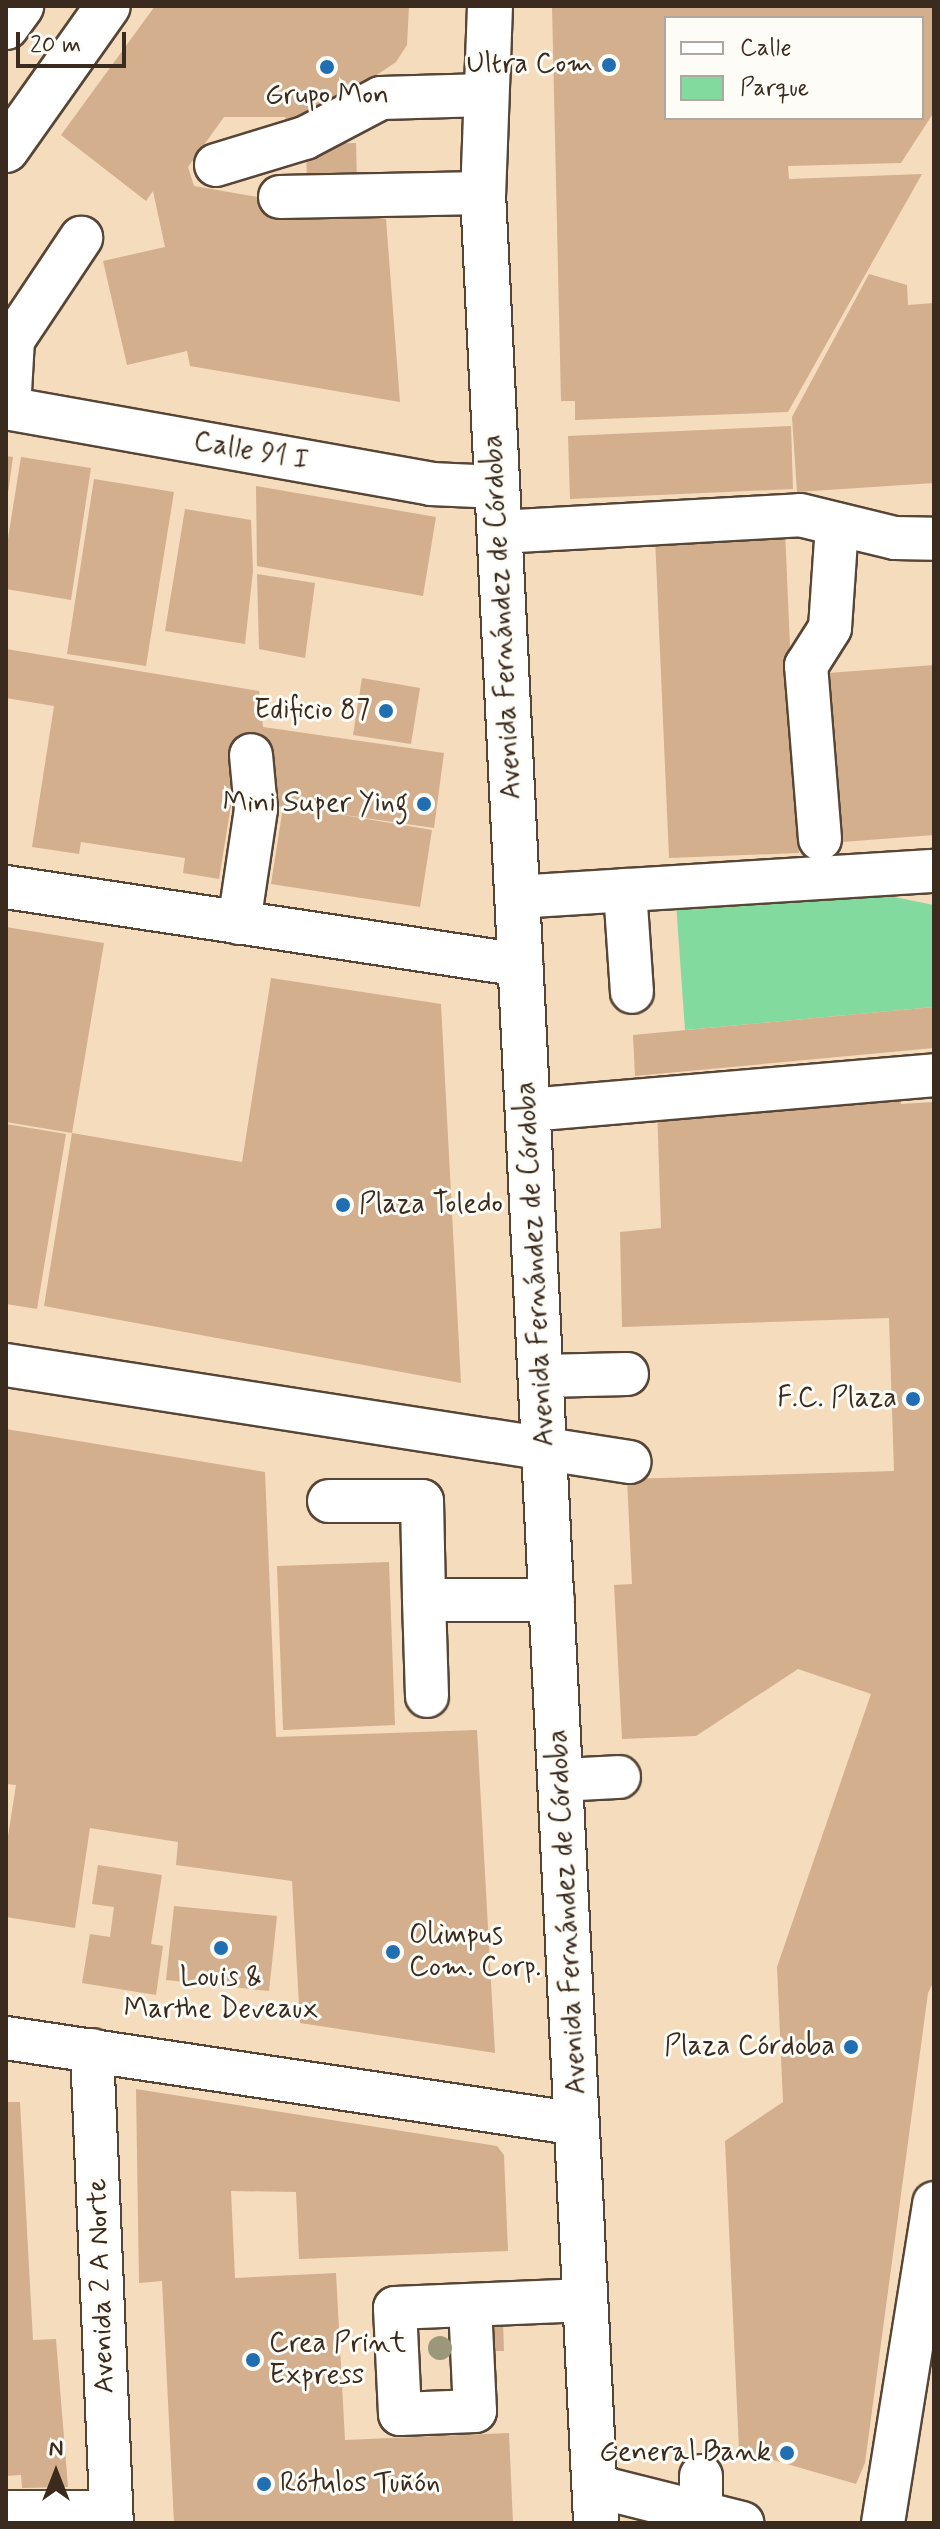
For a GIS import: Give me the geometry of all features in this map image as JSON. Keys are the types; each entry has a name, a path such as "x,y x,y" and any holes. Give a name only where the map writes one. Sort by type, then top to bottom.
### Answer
{"main road":[{"path":"6,27 21,6"},
{"path":"6,150 108,6"},
{"name":"Avenida Fernández de Córdoba","path":"490,6 483,193 596,2504"}],"street":[{"path":"216,165 305,138 381,98 486,95"},
{"path":"280,197 483,193"},
{"path":"7,408 13,340 81,238"},
{"name":"Calle 91 I","path":"7,408 431,484 497,487"},
{"path":"499,532 800,515 895,538 934,539"},
{"path":"820,839 806,666 830,628 837,524"},
{"path":"239,923 256,809 251,755"},
{"path":"517,897 934,871"},
{"path":"6,887 521,965"},
{"path":"625,890 632,992"},
{"path":"529,1110 934,1075"},
{"path":"6,1365 546,1453 630,1462"},
{"path":"543,1376 627,1374"},
{"path":"329,1501 422,1501 427,1696"},
{"path":"424,1600 553,1600"},
{"path":"561,1780 619,1777"},
{"path":"6,2038 578,2124"},
{"name":"Avenida 2 A Norte","path":"92,2050 112,2517"},
{"path":"883,2523 934,2203"},
{"path":"470,2305 586,2300"},
{"path":"596,2504 701,2494 742,2523"},
{"path":"6,2512 112,2517"}],"green space":[{"path":"854,889 934,905 934,1007 685,1030 676,903"}],"building":[{"path":"155,6 409,6 407,45 396,62 291,133 285,117 224,117 188,167 194,186 386,219 400,402 190,366 187,351 127,365 103,261 165,247 153,191 146,201 61,135"},
{"path":"552,6 934,6 934,112 901,163 788,166 789,179 922,174 788,412 575,420 575,401 561,401"},
{"path":"356,143 357,183 307,185 306,144"},
{"path":"869,274 907,285 908,305 934,303 934,483 797,492 792,417"},
{"path":"791,426 793,489 570,499 568,436"},
{"path":"6,456 13,457 8,493 6,493"},
{"path":"21,457 91,468 71,600 6,589 6,551"},
{"path":"94,479 174,492 146,666 67,654"},
{"path":"256,486 436,517 423,596 257,566"},
{"path":"185,509 251,520 253,571 245,644 165,631"},
{"path":"785,531 799,853 669,858 655,537"},
{"path":"257,574 315,583 305,658 259,649"},
{"path":"6,649 259,691 263,727 444,753 434,828 331,813 432,830 420,907 271,884 283,807 273,805 241,744 219,879 183,873 185,858 81,842 79,854 32,847 54,706 6,698"},
{"path":"934,665 934,835 842,842 828,673"},
{"name":"Edificio 87","path":"362,678 420,688 411,744 353,735"},
{"path":"6,927 104,943 72,1133 6,1122"},
{"name":"Plaza Toledo","path":"271,978 441,1004 461,1383 44,1306 72,1133 242,1162"},
{"path":"934,1007 934,1048 635,1076 633,1035"},
{"path":"901,1099 901,1104 934,1102 934,1981 928,1993 865,2463 856,2484 739,2450 725,2141 783,2102 777,1967 871,1694 798,1669 696,1736 622,1739 614,1585 632,1584 627,1479 894,1471 889,1318 622,1327 620,1232 661,1228 657,1107"},
{"path":"6,1124 66,1134 37,1309 6,1304"},
{"path":"6,1429 265,1472 276,1737 477,1730 495,2053 300,2023 292,1881 176,1865 178,1842 90,1828 75,1928 6,1917 6,1849 16,1785 6,1784"},
{"path":"389,1562 395,1725 283,1730 277,1566"},
{"path":"98,1865 162,1875 151,1944 163,1946 156,1995 82,1983 90,1934 110,1937 114,1907 92,1904"},
{"name":"Louis & Marthe Deveaux","path":"174,1906 277,1916 269,1991 166,1980"},
{"path":"136,2089 497,2146 504,2155 508,2251 299,2259 296,2192 231,2191 235,2278 336,2273 345,2440 509,2433 513,2523 174,2523 162,2281 139,2283"},
{"path":"6,2102 20,2102 33,2340 56,2339 68,2487 22,2488 21,2475 6,2476"},
{"path":"487,2320 503,2320 504,2351 488,2351"}],"place":[{"name":"Ultra Com","path":"609,65"},
{"name":"Grupo Mon","path":"327,67"},
{"name":"Edificio 87","path":"386,711"},
{"name":"Mini Super Ying","path":"424,804"},
{"name":"Plaza Toledo","path":"343,1205"},
{"name":"F.C. Plaza","path":"913,1399"},
{"name":"Louis & Marthe Deveaux","path":"221,1948"},
{"name":"Olimpus Com. Corp.","path":"393,1952"},
{"name":"Plaza Córdoba","path":"851,2047"},
{"name":"Crea Print Express","path":"253,2360"},
{"name":"General Bank","path":"787,2453"},
{"name":"Rótulos Tuñón","path":"264,2484"}]}
